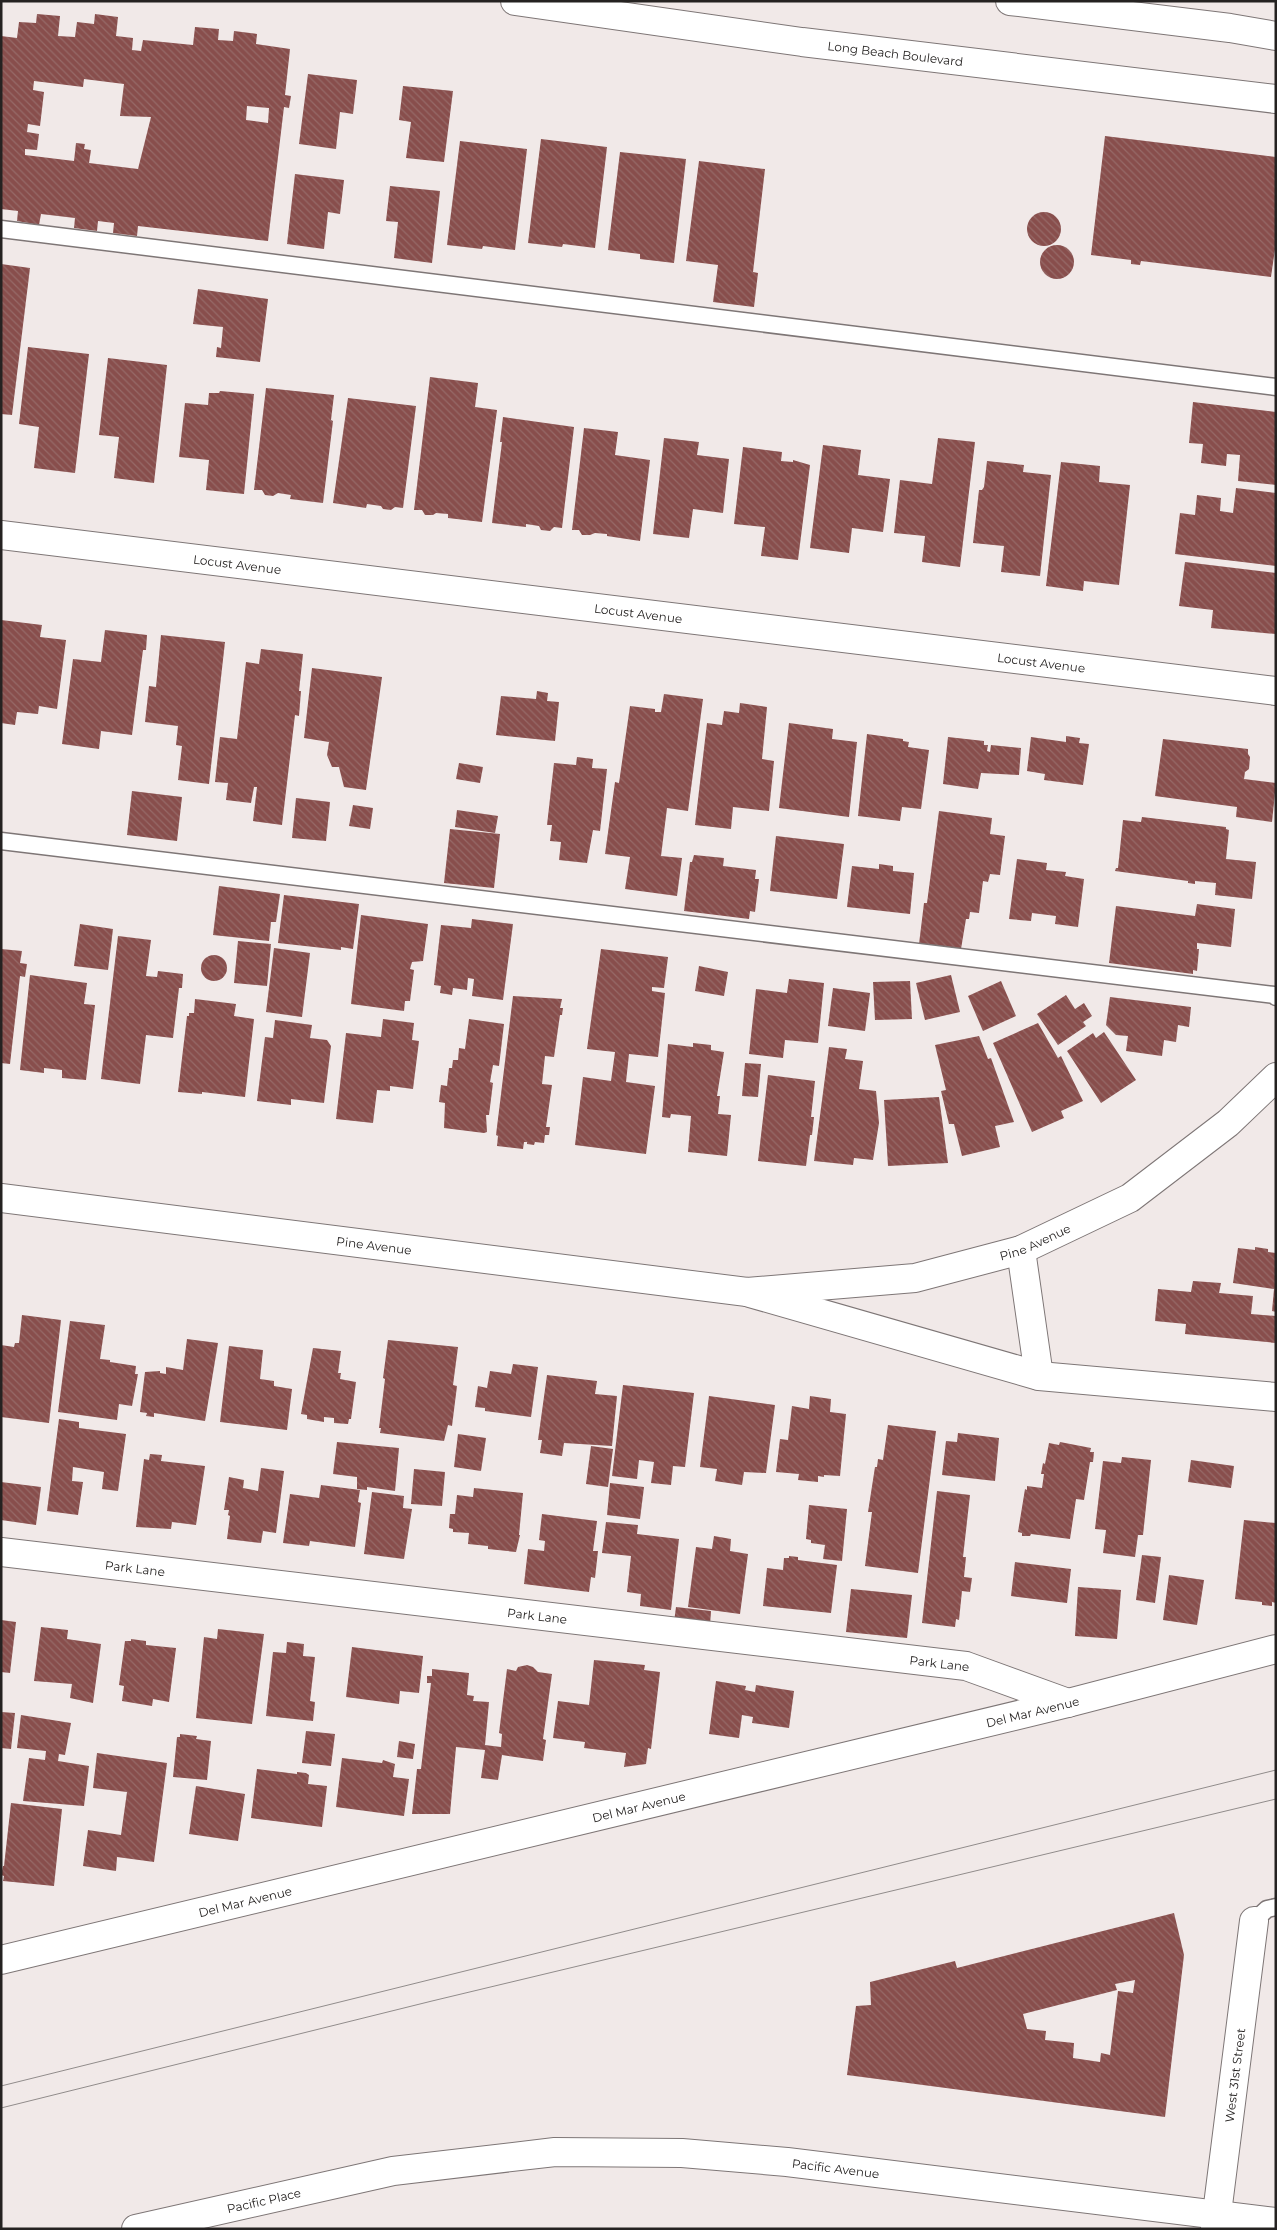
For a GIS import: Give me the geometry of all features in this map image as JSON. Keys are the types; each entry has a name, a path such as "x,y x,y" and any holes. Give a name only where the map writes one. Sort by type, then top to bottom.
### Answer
{"street":[{"name":"Long Beach Boulevard","path":"516,1 802,42 1276,99"},
{"path":"1010,1 1115,8 1276,36"},
{"name":"Locust Avenue","path":"1,534 1276,691"},
{"name":"Pine Avenue","path":"747,1292 915,1278 1021,1250 1130,1198 1228,1124 1276,1077"},
{"name":"Pine Avenue","path":"1,1198 747,1292 1039,1376 1276,1398"},
{"path":"1021,1250 1039,1376"},
{"name":"Park Lane","path":"1,1552 966,1666 1068,1703"},
{"name":"Del Mar Avenue","path":"1,1960 1068,1703 1276,1649"},
{"name":"West 31st Street","path":"1215,2222 1265,1914"},
{"name":"Pacific Avenue","path":"393,2171 555,2152 682,2153 787,2162 1215,2222 1276,2222"},
{"name":"Pacific Place","path":"136,2229 393,2171"}],"lane":[{"path":"1,230 1276,388"},
{"path":"1,841 1274,994 1276,997"}],"building":[{"path":"37,14 60,16 58,36 75,37 77,22 94,24 95,14 118,17 116,36 133,38 132,50 141,51 143,40 193,45 195,27 219,29 218,40 233,41 234,31 257,34 256,44 290,49 285,95 291,96 289,108 284,107 268,241 138,226 137,236 113,233 114,223 98,221 97,231 74,228 75,218 41,214 39,225 17,221 18,211 1,209 1,36 17,38 19,22 36,23","holes":["84,79 124,84 120,116 151,117 138,169 89,163 91,150 84,149 85,144 76,143 74,161 25,155 25,149 37,150 39,134 27,132 28,124 40,126 44,92 33,90 34,81 83,87","247,106 269,108 268,123 246,120"]},
{"path":"308,74 357,80 353,114 340,112 336,149 299,144"},
{"path":"403,86 453,91 444,162 406,158 411,122 399,120"},
{"path":"1105,136 1276,157 1276,242 1271,277 1141,261 1140,265 1131,264 1131,260 1091,255"},
{"path":"541,139 607,147 595,248 563,244 562,247 528,243"},
{"path":"460,141 527,149 515,250 483,246 482,249 447,245"},
{"path":"620,152 686,159 674,263 640,259 640,254 608,250"},
{"path":"699,161 765,169 753,272 758,273 754,307 713,302 718,265 686,261"},
{"path":"295,174 344,180 340,214 328,212 324,249 287,244"},
{"path":"390,186 440,191 432,263 394,258 398,222 386,221"},
{"path":"1044,212 1051,213 1056,217 1060,222 1060,236 1056,241 1051,245 1044,246 1037,245 1032,241 1028,236 1027,229 1028,222 1032,217 1037,213"},
{"path":"1057,245 1064,246 1069,250 1073,255 1073,269 1069,274 1064,278 1057,279 1050,278 1045,274 1041,269 1040,262 1041,255 1045,250 1050,246"},
{"path":"1,264 30,268 12,415 1,414"},
{"path":"198,289 268,299 260,362 216,357 217,347 221,348 223,327 193,324"},
{"path":"28,347 89,354 75,473 34,468 39,427 19,424"},
{"path":"108,358 167,365 154,483 114,478 119,437 99,435"},
{"path":"430,377 478,383 475,407 497,410 482,522 448,518 448,514 436,513 425,515 422,510 414,510"},
{"path":"266,388 334,395 331,420 333,421 323,503 290,499 291,495 278,493 273,496 265,495 262,490 254,490"},
{"path":"220,391 254,394 244,494 206,490 209,460 179,457 185,403 208,405 209,393 219,393"},
{"path":"348,398 416,406 403,508 395,507 391,510 367,504 366,508 333,503"},
{"path":"1193,402 1276,412 1276,485 1238,481 1240,455 1227,454 1226,466 1201,463 1203,444 1189,443"},
{"path":"503,417 574,427 562,528 554,527 550,531 541,530 539,526 526,524 526,527 492,523 502,442 500,442"},
{"path":"584,428 618,432 615,455 650,460 640,541 607,536 607,534 582,535 579,530 572,530"},
{"path":"664,438 699,442 697,455 729,459 723,513 693,509 689,538 653,534"},
{"path":"938,438 975,442 960,567 922,562 925,536 894,533 900,480 932,484"},
{"path":"823,445 861,450 858,475 890,479 883,532 852,528 849,553 810,548"},
{"path":"743,447 782,452 781,461 793,462 793,460 810,465 798,560 761,556 765,527 734,524"},
{"path":"987,461 1024,465 1023,472 1051,475 1040,576 1001,572 1004,546 973,543 979,490 982,490 984,487"},
{"path":"1061,462 1100,466 1099,482 1130,485 1119,585 1084,581 1083,591 1046,586"},
{"path":"1236,488 1276,493 1276,566 1175,554 1180,513 1195,515 1197,495 1221,498 1220,511 1233,513"},
{"path":"1185,562 1276,573 1276,634 1211,628 1213,610 1179,606"},
{"path":"1,620 42,625 40,637 66,640 57,709 39,706 38,714 17,712 15,725 1,723"},
{"path":"105,630 147,635 146,650 143,650 132,735 101,731 99,749 62,744 73,659 101,662"},
{"path":"161,635 225,642 209,784 178,780 182,746 176,745 178,726 145,722 149,686 156,687"},
{"path":"261,649 303,654 299,691 301,691 299,716 295,715 282,825 253,821 257,787 254,787 251,803 226,800 228,783 215,782 220,737 237,739 246,662 259,664"},
{"path":"312,668 382,677 366,790 344,787 339,767 332,767 327,755 329,742 304,738"},
{"path":"537,691 548,693 547,701 559,702 555,741 496,735 501,696 536,699"},
{"path":"664,694 703,699 688,811 667,808 661,856 682,858 677,896 625,889 630,857 605,854 615,782 619,783 630,706 655,709 655,712 661,712"},
{"path":"740,703 767,707 762,759 774,761 769,811 733,807 731,829 695,825 707,723 722,725 724,711 739,713"},
{"path":"789,723 833,729 832,739 857,742 849,817 779,808"},
{"path":"867,734 903,739 903,741 909,742 908,747 929,750 921,809 902,807 900,821 858,816"},
{"path":"1066,736 1080,738 1079,743 1089,744 1083,785 1044,780 1045,774 1027,771 1031,737 1066,742"},
{"path":"948,737 984,741 984,745 988,745 987,751 990,752 991,745 1021,748 1019,775 981,773 978,789 943,784"},
{"path":"1163,739 1248,749 1250,757 1249,769 1245,772 1244,779 1276,783 1272,822 1236,817 1237,807 1155,796"},
{"path":"577,757 593,759 592,768 607,769 600,831 593,830 587,863 559,860 561,842 550,841 552,825 547,825 554,763 576,765"},
{"path":"459,763 483,767 480,783 456,779"},
{"path":"132,791 182,797 177,841 127,835"},
{"path":"296,798 330,802 326,841 292,838"},
{"path":"353,805 373,808 370,829 349,826"},
{"path":"457,810 498,816 495,833 455,827"},
{"path":"939,811 992,818 990,834 1005,836 1000,875 990,874 988,882 983,881 979,913 970,912 969,919 966,919 961,949 919,944 924,903 927,903"},
{"path":"1142,817 1226,827 1229,830 1226,859 1256,862 1252,899 1215,895 1216,883 1195,881 1195,884 1188,883 1188,881 1115,871 1118,868 1123,820 1141,822"},
{"path":"450,829 500,834 494,888 444,883"},
{"path":"776,836 844,844 837,899 770,891"},
{"path":"694,855 724,858 723,866 756,870 755,879 759,879 755,912 750,911 749,919 684,911 690,862 692,862"},
{"path":"1017,859 1047,863 1046,870 1066,872 1065,876 1084,879 1078,927 1055,924 1056,916 1032,913 1031,921 1009,919"},
{"path":"879,864 893,866 893,871 914,873 910,914 847,907 852,866 879,869"},
{"path":"219,886 280,894 276,922 271,922 269,941 213,935"},
{"path":"284,895 359,904 353,949 341,947 341,950 278,943"},
{"path":"1197,904 1235,909 1231,947 1197,943 1197,949 1199,949 1197,971 1193,970 1193,974 1109,963 1116,906 1195,916"},
{"path":"361,915 428,924 423,961 412,962 410,969 414,970 410,1001 405,1001 404,1011 351,1004"},
{"path":"472,919 513,924 503,1000 472,996 474,979 468,978 467,990 453,988 452,995 440,993 441,986 434,985 441,925 471,928"},
{"path":"80,924 113,929 108,970 74,966"},
{"path":"118,936 151,940 146,976 157,977 158,971 183,974 182,988 179,988 173,1038 146,1035 140,1084 101,1079"},
{"path":"238,941 271,944 267,986 234,983"},
{"path":"274,948 310,953 302,1017 266,1012"},
{"path":"1,949 22,951 20,963 27,964 25,977 20,976 10,1064 1,1063"},
{"path":"601,949 668,957 664,988 652,987 652,991 665,993 658,1057 629,1054 626,1082 655,1086 646,1154 575,1145 583,1077 611,1081 615,1052 587,1049"},
{"path":"214,955 224,958 227,968 224,978 214,981 204,978 201,968 204,958"},
{"path":"699,966 728,972 724,996 695,991"},
{"path":"30,975 87,983 84,1004 95,1005 86,1080 62,1078 62,1070 44,1068 44,1073 20,1070"},
{"path":"951,975 960,1012 925,1020 916,983"},
{"path":"789,979 824,983 818,1043 785,1040 783,1058 749,1054 756,989 787,993"},
{"path":"910,981 912,1019 875,1020 873,982"},
{"path":"1001,981 1016,1016 983,1031 968,996"},
{"path":"833,988 870,993 865,1031 828,1026"},
{"path":"1066,995 1075,1009 1084,1003 1092,1016 1083,1022 1086,1026 1058,1045 1037,1014"},
{"path":"513,996 562,999 560,1008 563,1008 562,1015 560,1015 554,1057 545,1056 542,1084 552,1085 546,1127 550,1127 549,1135 545,1135 544,1143 535,1142 534,1145 524,1142 523,1149 497,1146 498,1136 496,1135"},
{"path":"1110,997 1191,1007 1189,1027 1178,1025 1176,1042 1164,1040 1162,1056 1126,1051 1128,1036 1116,1035 1106,1025"},
{"path":"195,999 236,1004 234,1016 254,1019 245,1097 202,1092 202,1094 178,1092 187,1016 189,1016 189,1013 194,1013"},
{"path":"383,1019 414,1023 412,1040 419,1041 413,1089 390,1086 390,1091 377,1090 373,1123 336,1119 346,1033 381,1037"},
{"path":"469,1019 504,1024 499,1066 493,1065 490,1082 493,1083 489,1115 486,1115 487,1132 484,1133 444,1128 445,1103 439,1102 441,1085 447,1086 449,1068 452,1068 453,1060 458,1060 459,1048 465,1049"},
{"path":"275,1020 312,1025 310,1038 327,1040 331,1046 324,1103 291,1099 291,1105 257,1101 265,1037 273,1038"},
{"path":"1038,1023 1058,1058 1061,1056 1083,1101 1061,1111 1064,1118 1032,1132 993,1043"},
{"path":"1104,1032 1136,1080 1101,1103 1067,1051 1093,1033 1096,1038"},
{"path":"979,1036 988,1059 991,1058 1014,1122 995,1126 1000,1147 962,1156 954,1124 949,1124 941,1091 946,1090 935,1045"},
{"path":"693,1043 711,1045 711,1050 724,1052 717,1096 720,1096 718,1114 731,1115 727,1156 688,1152 691,1116 671,1114 670,1118 662,1117 668,1044 693,1047"},
{"path":"829,1047 847,1049 845,1059 863,1061 859,1089 876,1091 879,1123 873,1160 854,1158 853,1165 814,1161"},
{"path":"745,1063 761,1064 758,1097 742,1096"},
{"path":"768,1075 815,1081 811,1117 814,1117 806,1166 758,1161"},
{"path":"939,1097 948,1163 888,1166 884,1100"},
{"path":"1255,1247 1268,1249 1268,1252 1276,1253 1276,1312 1272,1311 1274,1289 1233,1283 1238,1248 1255,1250"},
{"path":"1193,1281 1221,1283 1219,1293 1253,1296 1251,1314 1276,1316 1276,1343 1185,1334 1186,1324 1155,1321 1158,1289 1191,1292"},
{"path":"22,1315 61,1320 49,1423 1,1417 1,1345 14,1347 15,1343 19,1343"},
{"path":"70,1321 105,1325 100,1359 136,1366 135,1374 138,1374 132,1406 119,1404 117,1420 58,1412"},
{"path":"187,1339 218,1343 205,1421 154,1413 154,1417 146,1416 147,1413 140,1412 145,1372 160,1371 160,1373 166,1374 166,1367 183,1370"},
{"path":"388,1340 458,1347 453,1385 457,1386 452,1426 448,1425 444,1441 380,1433 385,1379 383,1378"},
{"path":"229,1346 263,1350 260,1379 274,1381 274,1386 292,1389 287,1430 220,1422"},
{"path":"313,1348 341,1351 338,1373 341,1373 340,1379 356,1382 351,1419 349,1419 348,1424 334,1423 334,1418 324,1417 324,1422 307,1419 307,1415 301,1414"},
{"path":"513,1364 538,1367 531,1417 485,1411 485,1408 475,1407 478,1386 487,1388 490,1371 511,1374"},
{"path":"547,1375 597,1381 595,1394 617,1396 612,1446 564,1443 562,1456 540,1453 542,1440 538,1440"},
{"path":"623,1385 694,1393 685,1467 673,1466 671,1485 651,1483 654,1462 639,1460 637,1479 612,1476"},
{"path":"709,1396 775,1405 766,1473 744,1472 742,1485 715,1481 717,1469 700,1467"},
{"path":"810,1396 831,1399 830,1412 846,1414 840,1476 818,1476 818,1482 798,1480 799,1474 776,1472 780,1439 788,1440 792,1406 809,1409"},
{"path":"59,1419 79,1422 79,1428 126,1434 118,1491 102,1489 104,1472 73,1467 72,1481 83,1482 78,1515 47,1511"},
{"path":"888,1425 936,1431 918,1573 865,1566 872,1512 868,1512 875,1467 877,1467 878,1459 883,1460"},
{"path":"958,1433 999,1438 995,1481 942,1475 946,1441 957,1442"},
{"path":"458,1434 486,1438 481,1471 454,1467"},
{"path":"337,1442 399,1448 395,1491 367,1487 367,1490 357,1489 357,1477 333,1474"},
{"path":"1060,1442 1091,1448 1090,1452 1094,1452 1093,1462 1090,1462 1084,1500 1076,1499 1070,1539 1031,1534 1030,1536 1022,1536 1022,1533 1018,1532 1025,1489 1027,1490 1027,1486 1042,1488 1044,1474 1041,1474 1049,1443 1059,1445"},
{"path":"591,1446 613,1449 608,1487 586,1484"},
{"path":"150,1454 162,1455 161,1461 205,1466 196,1525 172,1522 171,1529 136,1527 144,1459 149,1460"},
{"path":"1122,1457 1151,1460 1143,1535 1138,1535 1135,1557 1103,1553 1106,1530 1095,1529 1103,1461 1121,1463"},
{"path":"1191,1460 1234,1466 1231,1488 1188,1482"},
{"path":"261,1468 284,1471 276,1533 263,1531 261,1543 227,1539 230,1516 228,1515 229,1510 224,1510 229,1477 244,1480 243,1488 258,1491"},
{"path":"414,1469 445,1472 442,1506 411,1504"},
{"path":"1,1482 41,1487 36,1525 1,1520"},
{"path":"610,1483 644,1487 640,1519 607,1515"},
{"path":"321,1485 360,1490 358,1502 361,1503 355,1547 310,1541 309,1546 283,1543 290,1494 319,1498"},
{"path":"474,1488 523,1493 520,1535 516,1552 488,1549 488,1546 468,1544 469,1533 453,1532 453,1529 449,1528 450,1514 455,1514 457,1495 473,1497"},
{"path":"937,1491 970,1495 963,1557 966,1557 964,1577 972,1578 970,1592 962,1591 959,1620 956,1619 955,1627 922,1623"},
{"path":"372,1492 404,1496 403,1508 412,1509 404,1559 364,1554"},
{"path":"809,1505 847,1509 842,1561 823,1559 825,1545 811,1543 811,1540 806,1539"},
{"path":"542,1514 597,1521 593,1551 598,1551 595,1578 591,1577 589,1592 524,1584 528,1549 544,1551 545,1541 539,1540"},
{"path":"1244,1520 1276,1523 1276,1603 1272,1602 1272,1606 1262,1605 1262,1602 1235,1599"},
{"path":"606,1522 638,1525 637,1534 679,1539 671,1610 640,1606 641,1594 627,1592 631,1556 602,1553"},
{"path":"714,1536 731,1539 730,1551 748,1554 740,1614 688,1607 696,1547 712,1549"},
{"path":"1142,1555 1161,1557 1155,1603 1136,1600"},
{"path":"789,1556 798,1557 798,1560 837,1565 831,1613 763,1606 767,1568 783,1570 784,1558 789,1558"},
{"path":"1015,1562 1071,1569 1067,1603 1011,1596"},
{"path":"1169,1575 1204,1580 1197,1625 1163,1620"},
{"path":"1078,1587 1121,1590 1117,1639 1075,1636"},
{"path":"851,1589 912,1595 907,1638 846,1632"},
{"path":"676,1607 711,1611 710,1626 674,1622"},
{"path":"1,1620 16,1622 10,1673 1,1672"},
{"path":"41,1627 68,1630 67,1639 101,1644 93,1703 70,1698 72,1684 34,1681"},
{"path":"218,1629 264,1634 252,1724 196,1718 204,1637 217,1639"},
{"path":"131,1639 146,1641 146,1645 176,1648 169,1702 153,1699 152,1706 122,1701 124,1686 119,1685 125,1641 131,1641"},
{"path":"287,1642 304,1644 303,1656 315,1657 310,1701 315,1702 313,1721 266,1716 273,1652 286,1653"},
{"path":"352,1647 423,1656 419,1693 400,1691 399,1704 346,1697"},
{"path":"594,1660 645,1665 644,1670 660,1672 651,1749 648,1748 646,1764 624,1767 626,1753 584,1748 585,1742 553,1738 558,1701 589,1705"},
{"path":"527,1665 533,1667 538,1672 552,1674 543,1739 546,1740 543,1761 502,1755 498,1780 481,1778 485,1750 456,1747 450,1814 412,1814 417,1769 421,1769 431,1683 427,1683 427,1676 432,1676 432,1669 469,1673 467,1695 474,1696 473,1701 489,1702 485,1745 501,1747 502,1734 499,1733 507,1669 516,1671 518,1667"},
{"path":"716,1681 746,1686 745,1690 755,1692 756,1685 794,1691 789,1728 752,1723 753,1717 742,1715 739,1738 709,1734"},
{"path":"1,1712 15,1713 11,1749 1,1748"},
{"path":"21,1715 71,1723 65,1755 59,1754 58,1761 89,1766 84,1806 23,1801 29,1758 45,1760 46,1751 17,1748"},
{"path":"306,1731 335,1734 331,1766 302,1763"},
{"path":"180,1734 197,1736 196,1739 211,1741 207,1780 173,1777 177,1737 180,1737"},
{"path":"399,1741 415,1744 413,1759 397,1757"},
{"path":"97,1753 167,1763 154,1862 117,1857 116,1871 83,1866 88,1830 121,1835 127,1792 93,1788"},
{"path":"342,1758 382,1763 383,1760 395,1764 393,1777 409,1779 404,1816 336,1807"},
{"path":"257,1769 297,1774 297,1772 306,1773 309,1775 308,1784 327,1786 322,1827 251,1818"},
{"path":"196,1786 245,1794 238,1841 189,1834"},
{"path":"11,1803 62,1809 54,1886 3,1881 4,1876 1,1875 4,1866"},
{"path":"1174,1913 1184,1955 1165,2117 847,2075 856,2006 871,2005 870,1982 955,1961 957,1968","holes":["1135,1980 1133,1993 1118,1991 1110,2055 1101,2053 1100,2062 1073,2058 1074,2043 1045,2040 1046,2031 1027,2029 1023,2014 1117,1990 1115,1984"]}],"tram line":[{"path":"1,2086 1276,1770"},
{"path":"1,2108 432,2001 1276,1799"}]}
